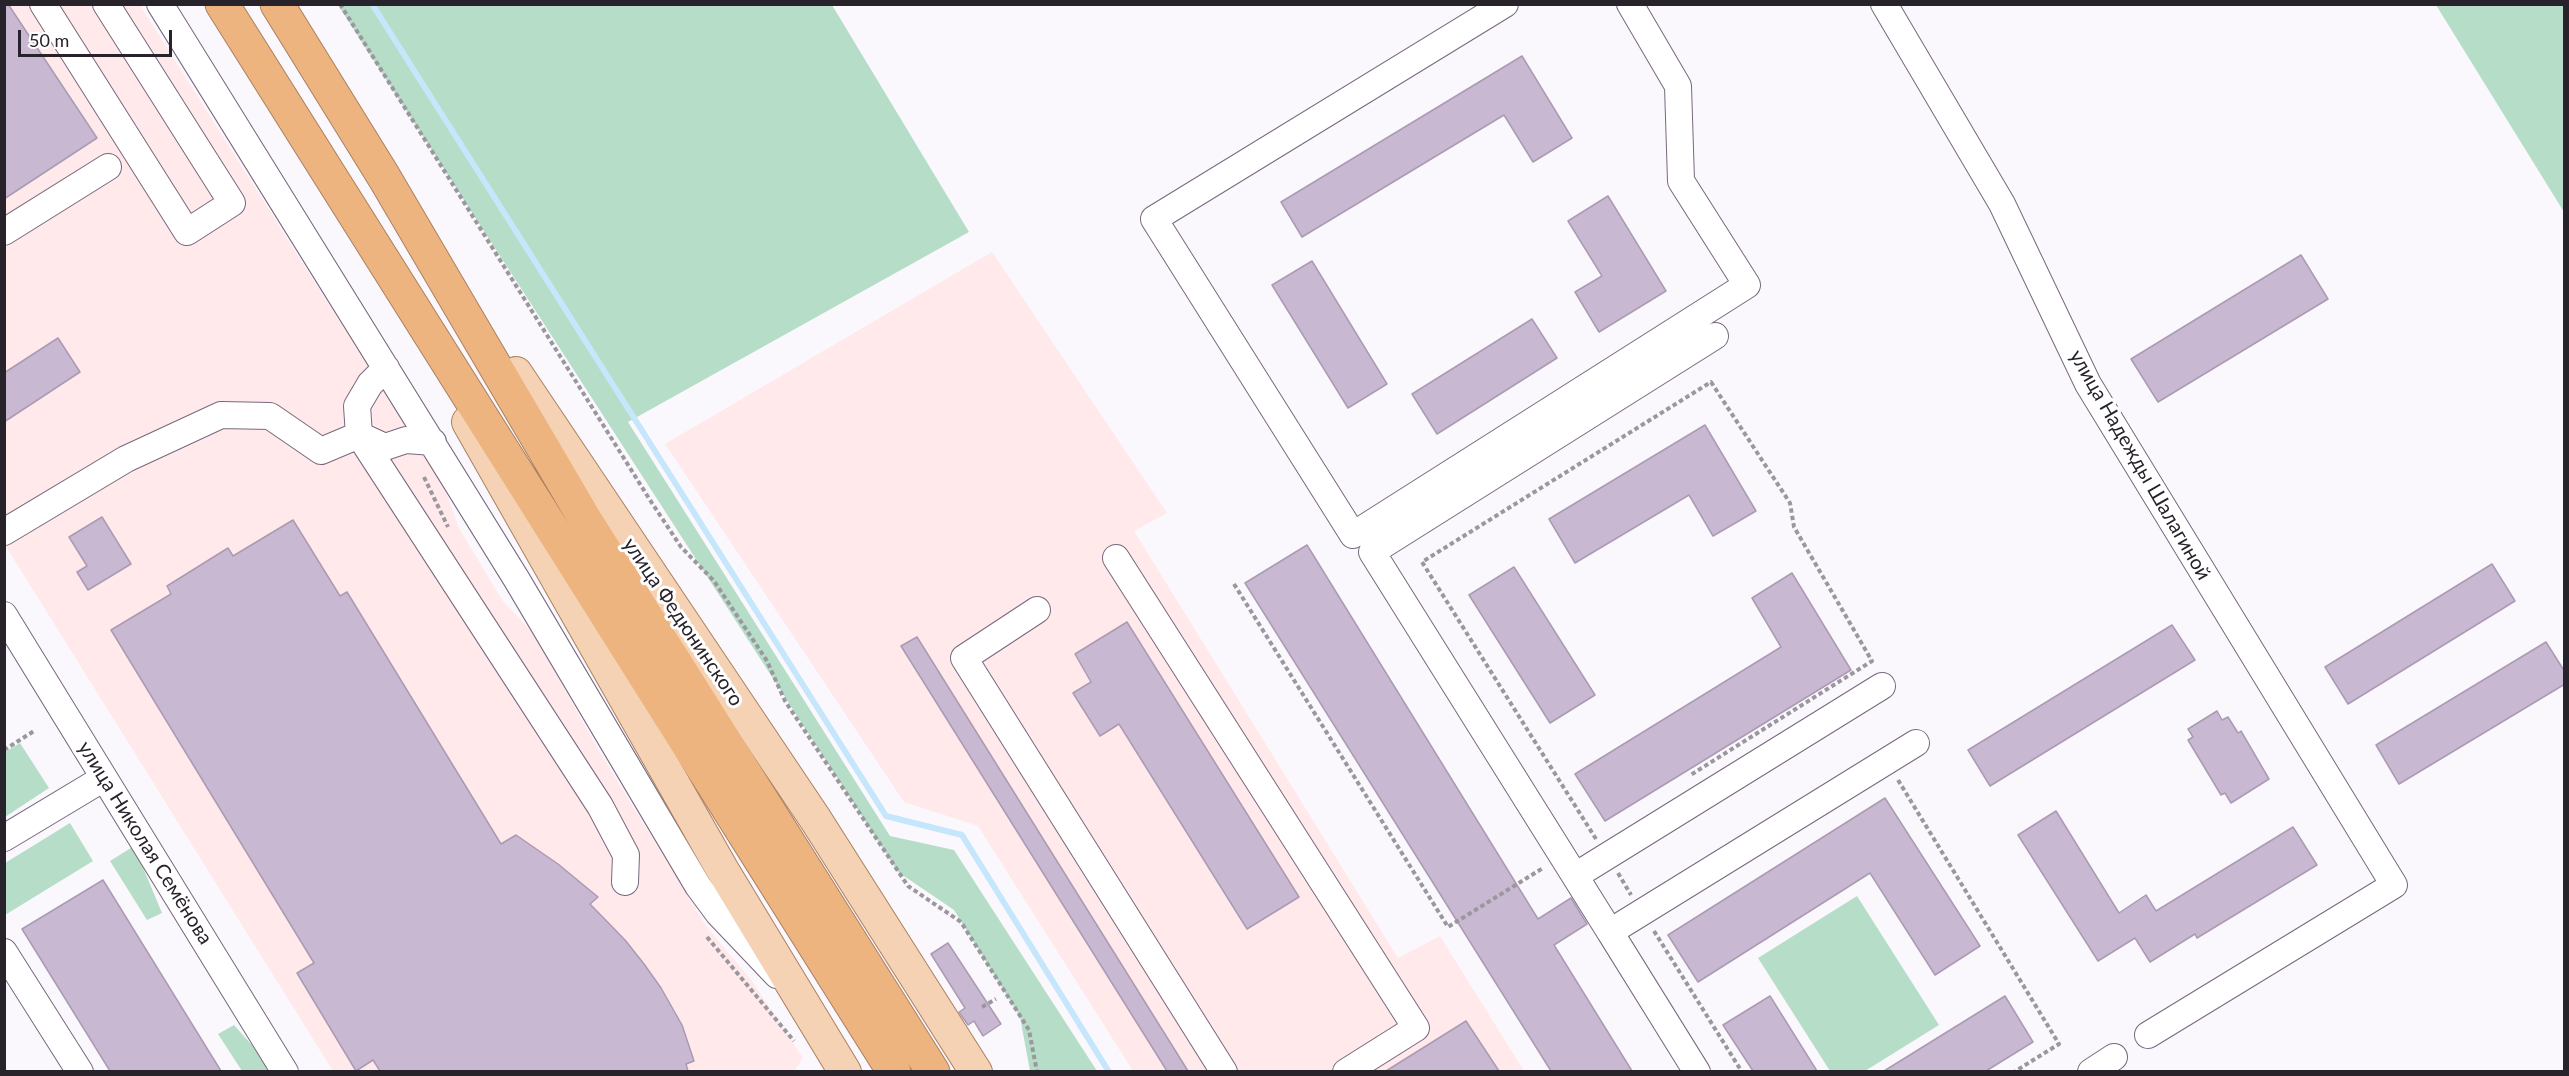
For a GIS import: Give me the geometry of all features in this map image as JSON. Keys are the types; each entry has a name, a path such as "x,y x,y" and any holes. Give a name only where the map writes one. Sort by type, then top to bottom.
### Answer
{"highway":[{"path":"222,4 347,207 559,536 894,1071"},
{"name":"улица Федюнинского","path":"277,4 384,177 586,521 933,1071"}],"main road":[{"name":"улица Федюнинского","path":"384,177 796,790 976,1071"},
{"path":"347,207 539,548 799,998 845,1071"}],"street":[{"path":"43,4 187,232 232,203 106,4"},
{"path":"160,4 433,442 698,886 738,936 799,998"},
{"path":"1505,4 1154,219 1353,535 1747,285 1681,181 1678,86 1630,4"},
{"name":"улица Надежды Шалагиной","path":"1884,4 2002,204 2088,384 2394,885 2148,1035"},
{"path":"4,232 108,167"},
{"path":"1697,1071 1372,552 1715,336"},
{"path":"386,368 370,384 357,406 359,435 600,806 626,855 626,882"},
{"path":"4,532 126,459 221,415 270,416 321,451 359,435 385,447 406,440 433,442"},
{"path":"1116,558 1416,1028 1346,1071"},
{"path":"1037,610 964,657 1224,1071"},
{"name":"улица Николая Семёнова","path":"4,615 285,1071"},
{"path":"1575,876 1882,686"},
{"path":"1610,932 1652,917 1916,743"},
{"path":"4,838 104,778"},
{"path":"4,952 80,1071"},
{"path":"2091,1071 2114,1057"}],"path":[{"path":"340,4 650,500 681,547 714,581 767,661 784,701 908,886 961,922 1029,1030 1036,1071"},
{"path":"1742,1071 1652,929 1652,917 1607,856 1422,562 1711,382 1790,503 1794,527 1872,661"},
{"path":"4,750 34,731"},
{"path":"1888,786 1898,780 2059,1044 2014,1071"},
{"path":"982,1007 996,999"}],"shaded area":[{"path":"5,5 140,5 444,487 459,528 502,600 533,633 598,749 706,926 752,981 803,1058 794,1071 333,1071 5,545"},
{"path":"992,252 1167,513 1134,531 1398,958 1440,936 1524,1071 1133,1071 978,826 904,802 665,444"}],"green space":[{"path":"338,5 832,5 969,232 628,422 890,836 954,850 1097,1071 1030,1071 1020,1017 954,910 898,872"},
{"path":"2436,5 2564,5 2564,212"},
{"path":"20,743 49,788 5,817 5,752"},
{"path":"70,823 93,861 5,915 5,863"},
{"path":"134,846 162,913 147,920 110,861"},
{"path":"1857,896 1939,1025 1865,1071 1830,1071 1758,958"},
{"path":"234,1025 276,1071 242,1071 218,1034"}],"building":[{"path":"4,4 8,4 97,138 4,199"},
{"path":"1522,56 1572,138 1533,162 1504,115 1302,237 1281,202"},
{"path":"1608,196 1666,291 1599,332 1575,292 1602,276 1568,221"},
{"path":"2301,255 2328,299 2158,402 2131,359"},
{"path":"1312,261 1387,384 1348,408 1272,285"},
{"path":"1532,319 1557,358 1437,434 1412,394"},
{"path":"58,338 80,372 4,422 4,373"},
{"path":"1705,425 1756,511 1713,536 1689,495 1575,563 1549,519"},
{"path":"102,517 131,564 88,590 77,572 87,566 69,537"},
{"path":"293,520 340,596 347,592 501,844 516,835 558,864 598,897 590,904 625,940 644,964 682,1025 694,1061 686,1064 688,1071 380,1071 373,1060 356,1071 297,973 314,963 111,630 171,594 167,586 228,548 233,556"},
{"path":"1307,545 1538,919 1571,898 1587,924 1554,945 1632,1071 1551,1071 1245,583"},
{"path":"2492,564 2515,601 2348,704 2325,667"},
{"path":"1514,567 1595,695 1550,723 1469,595"},
{"path":"1792,573 1851,670 1605,821 1575,774 1781,647 1752,598"},
{"path":"1127,622 1299,897 1247,929 1119,724 1100,736 1073,693 1091,682 1075,654"},
{"path":"2172,625 2195,660 1990,786 1968,750"},
{"path":"917,637 1188,1071 1167,1071 901,646"},
{"path":"2546,642 2565,672 2565,684 2399,784 2376,745"},
{"path":"2217,711 2222,720 2228,717 2238,733 2241,731 2269,779 2231,803 2225,793 2221,795 2188,740 2193,737 2188,729"},
{"path":"1885,798 1980,946 1935,975 1870,873 1698,982 1668,935"},
{"path":"2056,811 2119,913 2146,895 2156,911 2293,827 2317,865 2197,938 2195,934 2150,962 2135,938 2098,961 2018,835"},
{"path":"103,880 221,1071 110,1071 22,929"},
{"path":"948,943 1001,1024 983,1036 974,1021 968,1025 959,1012 965,1008 931,954"},
{"path":"1770,996 1817,1071 1753,1071 1723,1025"},
{"path":"2005,996 2033,1042 1986,1071 1884,1071"},
{"path":"1466,1021 1499,1071 1386,1071"}],"waterway":[{"path":"372,4 886,816 962,835 1109,1072"}]}
